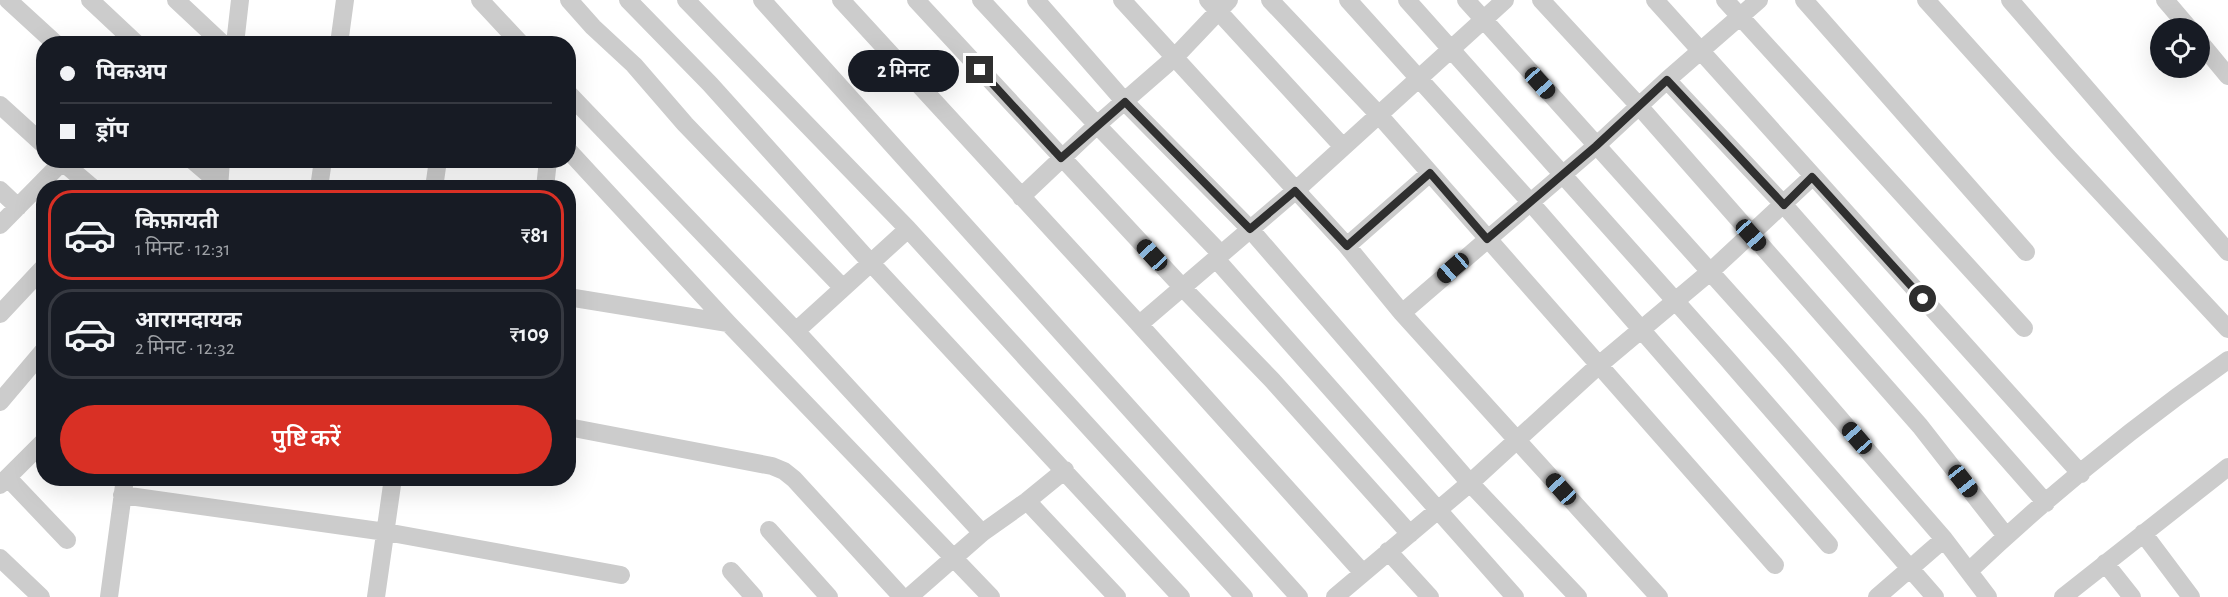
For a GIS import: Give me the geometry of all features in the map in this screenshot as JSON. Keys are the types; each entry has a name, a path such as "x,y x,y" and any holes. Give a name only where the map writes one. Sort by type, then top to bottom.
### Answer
{"street":[{"path":"8,0 47,36"},
{"path":"90,0 128,36"},
{"path":"176,0 215,36"},
{"path":"236,36 240,0"},
{"path":"340,36 345,0"},
{"path":"480,0 514,36"},
{"path":"569,0 593,27 634,65 685,124 843,288"},
{"path":"628,0 711,84 870,262 1181,597"},
{"path":"686,0 908,229 1244,597"},
{"path":"762,0 1026,290 1299,597"},
{"path":"841,0 1364,573"},
{"path":"915,0 1183,288 1272,380 1410,534"},
{"path":"981,0 1219,256 1515,597"},
{"path":"1036,0 1125,102 1250,229 1470,483 1578,597"},
{"path":"1122,0 1347,246 1402,313 1659,597"},
{"path":"1270,0 1379,115 1775,565"},
{"path":"1348,0 1531,203 1829,545"},
{"path":"1407,0 1452,48 1935,597"},
{"path":"1466,0 1711,271 1944,539 1988,597"},
{"path":"1138,323 1183,288 1295,191 1504,0"},
{"path":"1541,0 1639,106 1920,426 2006,536"},
{"path":"1655,0 2081,474"},
{"path":"1725,0 2024,328"},
{"path":"1402,313 1531,203 1759,0"},
{"path":"1804,0 2026,252"},
{"path":"1926,0 2228,329"},
{"path":"2010,0 2228,252"},
{"path":"2165,0 2180,18"},
{"path":"1021,197 1097,125 1174,58 1218,4 1343,147"},
{"path":"2210,54 2228,76"},
{"path":"1667,80 1784,205 2046,503"},
{"path":"576,101 796,331 982,533"},
{"path":"0,105 36,138"},
{"path":"576,159 728,323 952,559 991,597"},
{"path":"43,180 54,168"},
{"path":"69,168 84,180"},
{"path":"201,168 214,180"},
{"path":"1347,246 1430,173"},
{"path":"1335,597 1470,483 1640,328 1711,271 1812,177"},
{"path":"0,225 36,188"},
{"path":"0,190 18,207"},
{"path":"796,331 908,229"},
{"path":"0,314 36,276"},
{"path":"576,298 728,323"},
{"path":"0,402 36,359"},
{"path":"1969,571 2006,536 2081,474 2194,384 2228,360"},
{"path":"576,429 772,466 784,471 902,597"},
{"path":"36,449 4,482 67,540"},
{"path":"2063,597 2228,467"},
{"path":"909,597 982,533 1028,501 1065,470"},
{"path":"376,597 392,486"},
{"path":"109,597 124,487 621,575"},
{"path":"1028,501 1117,597"},
{"path":"769,530 829,597"},
{"path":"2143,533 2192,597"},
{"path":"1876,597 1944,539"},
{"path":"1388,551 1430,597"},
{"path":"0,558 42,597"},
{"path":"2105,563 2132,597"},
{"path":"731,572 754,597"}],"route":[{"path":"980,70 1061,158 1125,102 1250,229 1295,191 1347,246 1430,173 1487,239 1596,146 1667,80 1784,205 1812,177 1923,299"}]}
